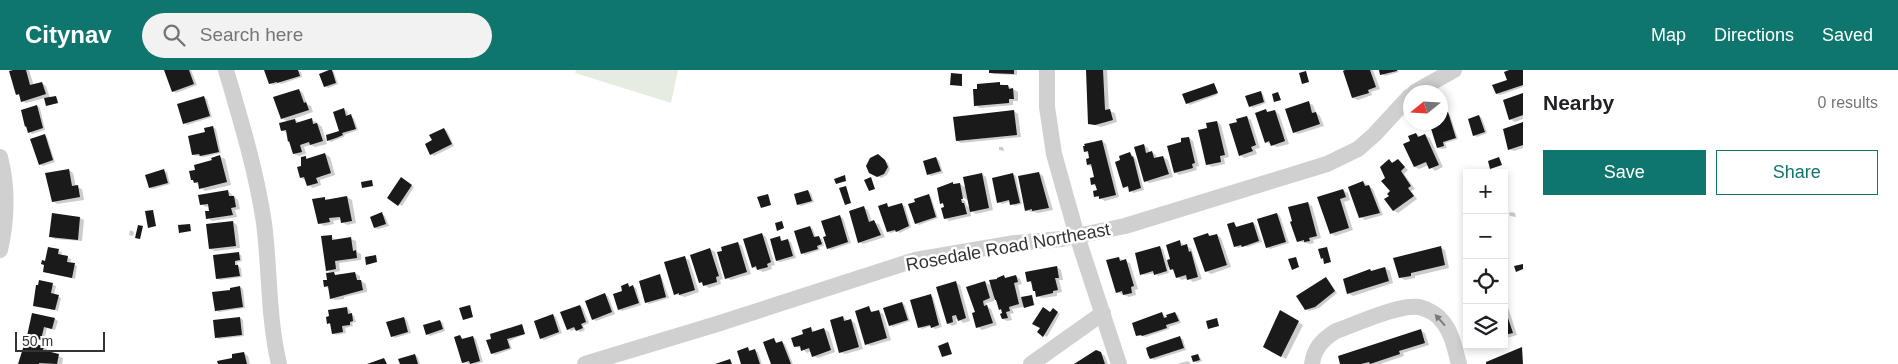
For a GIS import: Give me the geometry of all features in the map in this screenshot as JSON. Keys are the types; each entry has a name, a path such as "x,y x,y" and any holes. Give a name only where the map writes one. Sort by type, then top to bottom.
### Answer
{"street":[{"path":"226,70 244,127 260,195 267,251 273,334 279,364"},
{"path":"1047,70 1047,107 1054,154 1079,242 1119,364"},
{"path":"1427,85 1454,70"},
{"name":"Rosedale Road Northeast","path":"585,364 717,324 915,260 948,253 1079,242 1341,159 1366,142 1403,103"},
{"path":"0,157 5,178 6,206 0,250"},
{"path":"1312,364 1317,347 1326,337 1336,331 1404,308 1419,307 1433,313 1442,320 1448,330 1460,364"},
{"path":"1031,364 1103,313"}],"shaded area":[{"path":"576,70 678,70 671,103 575,73"}],"building":[{"path":"26,70 30,85 42,82 46,94 21,102 19,94 16,95 9,71"},
{"path":"164,70 189,70 194,84 172,92"},
{"path":"264,70 298,70 300,76 269,84"},
{"path":"332,70 336,83 324,87 319,74"},
{"path":"989,70 1014,70 1014,74 989,73"},
{"path":"1086,70 1103,70 1105,110 1110,109 1113,120 1095,125 1088,124"},
{"path":"1370,70 1376,87 1368,90 1369,93 1352,98 1343,71"},
{"path":"1379,70 1397,70 1397,71 1380,75"},
{"path":"1523,70 1523,85 1496,94 1492,85 1507,80 1504,72"},
{"path":"1306,71 1309,82 1302,84 1299,73"},
{"path":"951,73 962,74 962,86 950,85"},
{"path":"1000,82 1000,85 1008,85 1009,89 1013,88 1014,99 1009,99 1009,103 974,106 973,89 977,89 977,84"},
{"path":"1214,83 1218,93 1186,104 1182,94"},
{"path":"299,89 304,103 306,102 309,110 281,119 273,97"},
{"path":"1261,91 1264,102 1249,107 1245,96"},
{"path":"1278,92 1281,100 1274,102 1272,94"},
{"path":"1523,93 1523,115 1509,120 1503,100"},
{"path":"56,96 58,103 46,106 44,98"},
{"path":"204,96 210,116 183,124 177,104"},
{"path":"1309,101 1312,113 1316,112 1320,124 1293,133 1285,109"},
{"path":"37,105 43,128 28,133 21,110"},
{"path":"344,108 346,116 351,114 356,129 342,133 343,135 327,141 326,135 339,131 333,112"},
{"path":"1266,109 1267,112 1275,110 1285,141 1271,146 1269,141 1265,143 1255,113"},
{"path":"1014,110 1017,135 956,141 953,117"},
{"path":"1448,112 1456,138 1443,142 1444,146 1437,148 1431,130 1448,130"},
{"path":"1479,115 1485,132 1473,136 1468,119"},
{"path":"1247,116 1256,145 1251,147 1253,151 1239,156 1229,124 1237,122 1236,119"},
{"path":"312,118 313,124 317,123 323,141 310,145 309,142 300,145 302,152 293,154 286,130 281,131 279,123 295,119 296,123"},
{"path":"1217,121 1225,155 1220,156 1221,162 1206,165 1198,130 1207,128 1206,123"},
{"path":"1523,122 1523,145 1508,150 1503,129"},
{"path":"213,126 219,152 200,156 199,154 192,155 188,136 205,132 204,128"},
{"path":"444,128 452,144 430,155 425,144 432,140 429,135"},
{"path":"1416,133 1418,137 1425,134 1439,165 1429,169 1426,162 1414,167 1403,144 1410,141 1408,136"},
{"path":"45,134 53,160 39,165 30,139"},
{"path":"1189,137 1195,163 1192,164 1193,168 1174,173 1167,146 1181,142 1181,138"},
{"path":"1102,140 1116,195 1099,199 1099,196 1094,197 1093,191 1097,190 1095,184 1091,185 1090,178 1094,177 1091,164 1087,165 1088,151 1084,152 1083,146 1085,146 1084,144"},
{"path":"1144,144 1146,153 1152,151 1154,158 1163,156 1169,174 1144,182 1134,147"},
{"path":"1130,152 1133,156 1141,188 1129,192 1128,186 1123,188 1115,162 1120,160 1119,156"},
{"path":"325,153 331,173 316,178 318,183 307,186 304,177 300,178 297,167 301,166 301,157 306,156 306,159"},
{"path":"878,154 885,160 888,167 884,174 877,177 869,173 866,166 870,158"},
{"path":"220,155 227,182 199,189 198,182 194,183 191,180 189,171 195,170 194,165 212,160 211,158"},
{"path":"936,157 941,171 927,175 923,161"},
{"path":"1499,157 1502,165 1490,169 1488,161"},
{"path":"1389,159 1392,163 1398,159 1405,167 1401,171 1411,186 1408,188 1414,196 1393,211 1384,199 1389,196 1387,194 1390,191 1381,181 1385,178 1380,167"},
{"path":"69,169 72,186 78,185 80,197 52,202 45,173"},
{"path":"164,169 168,183 149,188 145,175"},
{"path":"1039,172 1049,208 1025,211 1018,176"},
{"path":"982,173 989,208 970,212 963,177"},
{"path":"1013,173 1020,203 1010,205 1009,200 997,203 992,178"},
{"path":"845,175 846,181 836,184 834,179"},
{"path":"401,177 412,185 398,206 387,198"},
{"path":"871,177 875,189 869,191 864,180"},
{"path":"372,180 373,186 362,188 361,182"},
{"path":"1363,181 1365,186 1369,185 1380,213 1359,218 1348,187"},
{"path":"953,182 953,184 960,183 963,199 961,199 967,214 944,219 941,208 944,207 943,203 940,204 937,188"},
{"path":"846,186 851,203 845,205 839,188"},
{"path":"1343,189 1346,197 1340,199 1349,228 1330,234 1317,197"},
{"path":"228,190 229,196 234,196 236,207 231,208 233,215 206,219 205,211 209,211 208,204 200,205 198,195"},
{"path":"808,190 812,201 797,205 794,194"},
{"path":"768,194 771,205 761,208 757,197"},
{"path":"929,194 936,217 915,224 908,204 915,202 914,199"},
{"path":"347,196 352,221 341,223 340,217 329,218 330,222 318,224 312,199 325,197 325,200"},
{"path":"1308,202 1317,236 1309,238 1310,241 1297,242 1290,222 1292,221 1288,207"},
{"path":"887,203 888,207 902,203 909,226 896,232 895,230 887,232 878,206"},
{"path":"864,206 869,222 874,220 881,235 858,243 849,211"},
{"path":"153,210 156,226 148,228 145,211"},
{"path":"382,212 386,224 374,228 370,217"},
{"path":"52,213 80,217 78,240 49,237"},
{"path":"1277,213 1286,242 1266,248 1257,219"},
{"path":"840,215 848,242 827,249 823,237 826,236 821,221"},
{"path":"233,221 236,246 209,249 206,224"},
{"path":"782,221 784,228 777,231 775,223"},
{"path":"1234,222 1236,227 1253,222 1259,241 1242,247 1241,245 1234,247 1227,224"},
{"path":"190,224 191,231 179,233 178,225"},
{"path":"138,225 143,226 140,239 135,238"},
{"path":"810,226 814,237 819,236 822,244 817,246 818,249 801,254 794,231"},
{"path":"762,233 771,262 767,264 768,267 757,270 756,266 752,268 743,239"},
{"path":"1208,233 1209,236 1217,234 1227,265 1205,272 1193,238"},
{"path":"332,235 332,240 351,237 353,251 356,250 357,258 335,261 336,269 326,271 321,236"},
{"path":"780,236 781,241 788,239 793,256 776,261 770,239"},
{"path":"1180,240 1181,246 1187,244 1189,252 1191,251 1198,277 1187,280 1186,275 1176,278 1173,269 1170,270 1167,260 1170,259 1166,245"},
{"path":"738,242 747,272 725,279 717,252 722,251 721,247"},
{"path":"1160,246 1167,271 1154,275 1153,271 1140,275 1135,253"},
{"path":"1441,246 1445,265 1411,273 1411,276 1399,278 1393,258"},
{"path":"48,247 59,249 58,254 68,256 67,262 75,263 72,278 43,272 44,265 41,264 42,260 45,261"},
{"path":"1327,247 1331,262 1324,264 1318,249"},
{"path":"710,248 719,276 716,277 717,282 703,286 702,282 699,283 690,255"},
{"path":"239,252 240,260 235,261 235,265 238,265 240,276 216,279 213,255"},
{"path":"376,255 377,262 366,265 365,257"},
{"path":"685,256 695,290 674,295 664,262"},
{"path":"1119,257 1120,261 1126,259 1134,286 1131,287 1132,293 1123,295 1122,291 1116,293 1106,260"},
{"path":"1296,257 1299,267 1292,270 1288,259"},
{"path":"1523,264 1523,269 1516,272 1514,266"},
{"path":"1057,266 1059,278 1055,278 1058,290 1036,297 1031,281 1027,282 1025,272"},
{"path":"1385,267 1389,281 1347,294 1343,279 1370,269 1371,271"},
{"path":"334,272 335,275 355,272 357,280 361,280 363,290 330,299 328,286 324,287 323,280 327,280 326,273"},
{"path":"660,274 666,297 645,303 639,281"},
{"path":"1004,275 1005,278 1016,275 1018,282 1014,283 1019,304 1009,307 1010,311 1006,312 1008,318 1002,319 1001,309 999,310 989,280 997,279"},
{"path":"1326,277 1335,291 1315,307 1305,310 1296,296"},
{"path":"39,280 53,283 51,293 59,295 55,310 33,306 36,285 38,285"},
{"path":"956,281 966,318 958,321 956,315 952,316 953,322 947,324 936,287"},
{"path":"985,281 990,298 983,301 984,306 987,305 993,323 976,328 972,313 975,312 966,287"},
{"path":"628,283 629,287 633,285 639,303 618,310 613,294 622,291 621,286"},
{"path":"240,286 243,307 215,311 212,292 230,290 230,288"},
{"path":"605,293 612,312 592,320 585,301"},
{"path":"931,294 939,325 931,328 930,325 918,328 910,300"},
{"path":"1032,295 1034,305 1024,308 1021,297"},
{"path":"902,302 908,320 889,326 883,308"},
{"path":"470,305 473,317 463,320 459,308"},
{"path":"580,305 586,322 581,324 583,328 576,331 574,327 567,330 560,312"},
{"path":"869,306 871,312 879,310 887,338 865,345 855,311"},
{"path":"347,307 348,314 352,313 353,321 350,322 350,325 342,326 343,332 332,334 330,323 327,324 328,310"},
{"path":"1043,307 1050,312 1053,308 1058,312 1043,337 1037,332 1040,328 1032,324"},
{"path":"1280,310 1299,321 1281,357 1263,347"},
{"path":"1162,312 1164,318 1167,317 1166,315 1175,312 1179,321 1166,325 1167,328 1136,336 1132,323"},
{"path":"32,313 55,318 52,329 44,327 41,340 27,336"},
{"path":"553,314 559,332 540,339 534,321"},
{"path":"843,316 844,321 851,319 859,347 839,353 830,320"},
{"path":"240,317 242,335 215,338 213,320"},
{"path":"404,317 408,332 391,337 386,322"},
{"path":"1217,318 1219,326 1208,329 1206,321"},
{"path":"1508,318 1513,333 1508,334"},
{"path":"440,320 443,329 426,335 423,325"},
{"path":"522,324 525,334 507,339 510,348 491,354 486,340 491,339 490,334"},
{"path":"811,327 812,332 824,328 831,350 812,357 809,348 801,351 800,346 794,347 791,338 803,334 802,330"},
{"path":"1421,329 1425,343 1399,351 1400,354 1370,364 1369,362 1340,364 1338,356"},
{"path":"460,335 462,339 473,336 480,361 470,364 469,361 462,363 454,337"},
{"path":"1180,336 1184,348 1150,359 1146,348"},
{"path":"774,338 776,343 782,341 791,364 771,364 763,342"},
{"path":"25,342 44,346 43,350 59,354 57,364 18,364"},
{"path":"948,342 952,354 942,357 938,346"},
{"path":"748,347 749,351 755,349 760,364 741,364 737,351"},
{"path":"1522,347 1523,364 1486,364 1486,362"},
{"path":"1096,350 1101,352 1105,364 1074,364"},
{"path":"244,352 247,364 218,364 217,361 232,358 232,354"},
{"path":"415,354 418,364 400,364 398,359"},
{"path":"1198,354 1200,360 1193,362 1191,356"},
{"path":"384,358 387,364 367,364"},
{"path":"730,359 732,364 715,364"}]}
